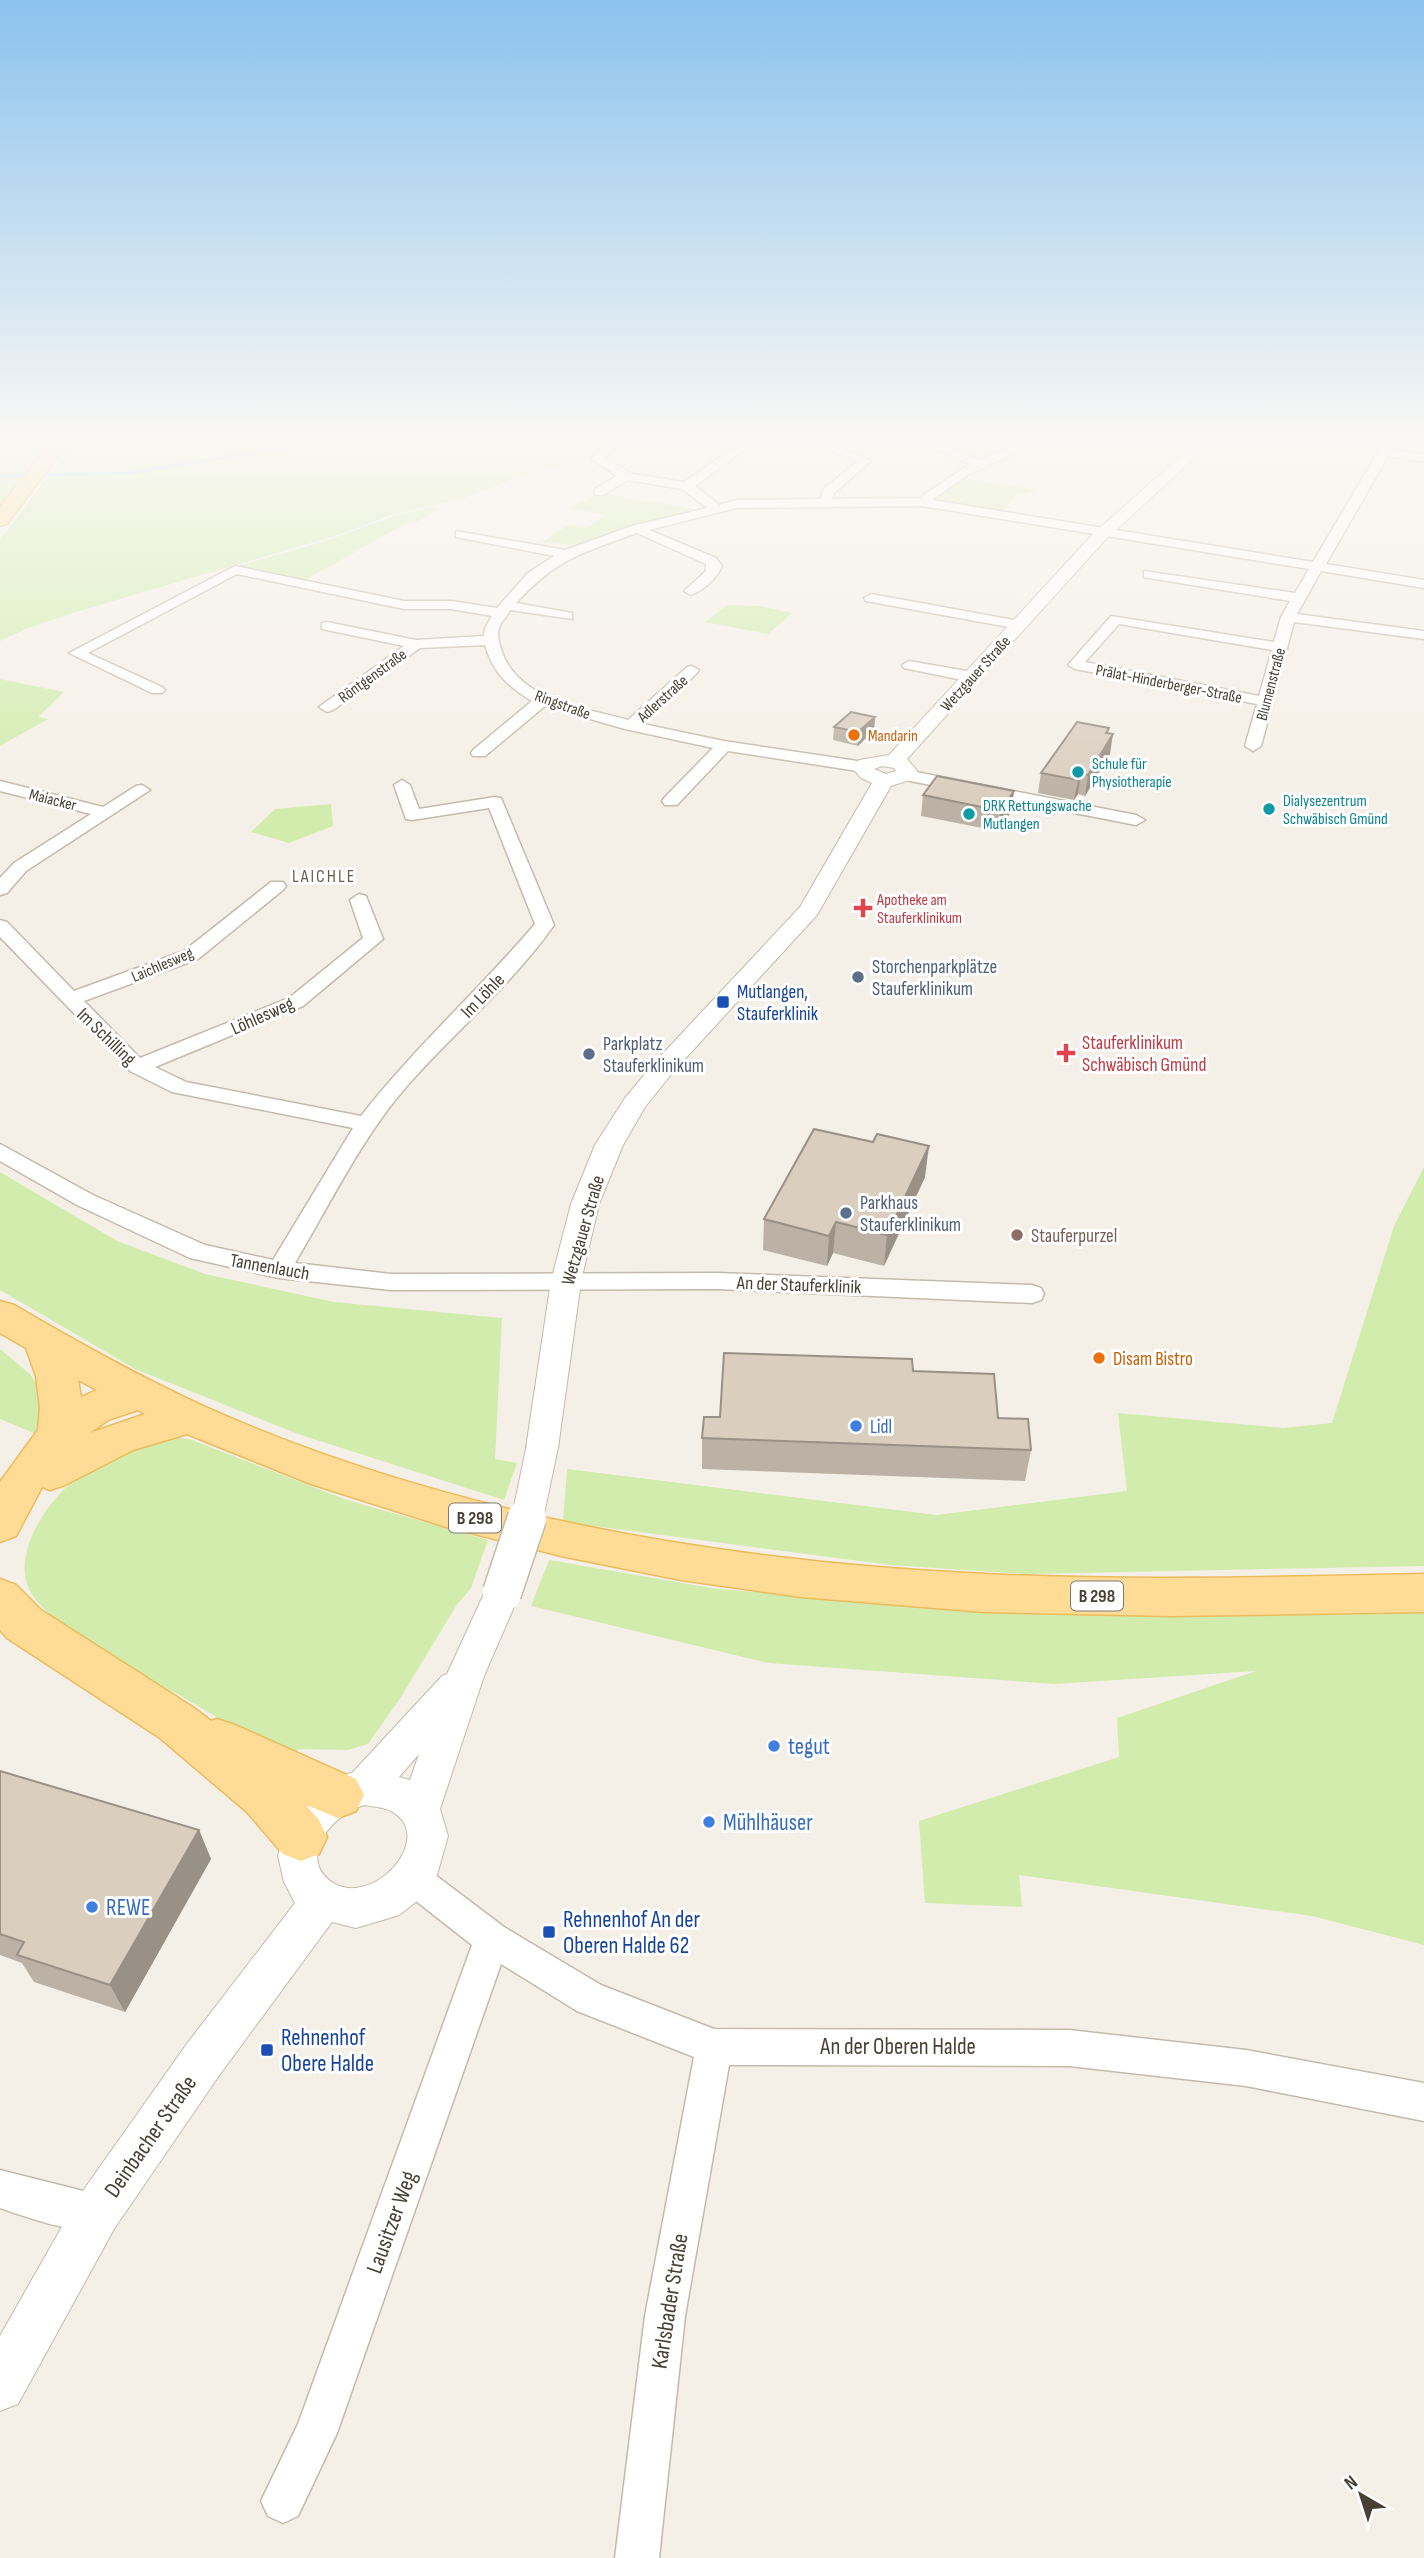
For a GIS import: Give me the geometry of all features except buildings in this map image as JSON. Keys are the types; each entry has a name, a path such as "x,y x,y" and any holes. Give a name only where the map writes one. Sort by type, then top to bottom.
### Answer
{"main road":[{"name":"B 298","path":"0,1315 42,1341 191,1418 350,1480 455,1513 639,1554 771,1574 919,1589 1066,1596 1424,1593"},
{"path":"42,1341 57,1368 63,1400 55,1454"},
{"path":"1,1522 55,1454 141,1394"},
{"path":"55,1454 104,1443 161,1423 191,1418"},
{"path":"0,1598 24,1624 177,1723 265,1797 301,1836"},
{"path":"177,1723 352,1791"}],"street":[{"path":"327,626 416,643 491,639 492,628 504,609 533,576 558,559"},
{"path":"691,591 712,573 715,565 707,559"},
{"name":"Wetzgauer Straße","path":"900,768 972,677 1080,559"},
{"path":"1275,559 1424,584"},
{"name":"Blumenstraße","path":"1253,746 1287,617 1320,559"},
{"path":"157,690 76,653 235,570 404,605 451,605 567,616"},
{"path":"1149,574 1297,598"},
{"path":"871,598 1019,625"},
{"path":"1287,617 1424,635"},
{"name":"Prälat-Hinderberger-Straße","path":"1264,701 1075,665 1116,620 1279,647"},
{"name":"Ringstraße","path":"491,639 498,663 514,684 542,700 631,726 724,746 864,767"},
{"name":"Röntgenstraße","path":"327,707 416,643"},
{"path":"909,665 972,677"},
{"name":"Adlerstraße","path":"631,726 692,670"},
{"path":"479,753 542,700"},
{"path":"671,801 724,746"},
{"path":"900,768 897,779 884,780 866,774 864,767 875,761 1136,820"},
{"name":"Wetzgauer Straße","path":"420,1809 464,1676 502,1593 527,1520 542,1448 566,1281 585,1204 609,1146 634,1104 664,1066 809,910 884,780"},
{"name":"Im Löhle","path":"279,1270 366,1124 398,1083 498,980 545,925 495,802 412,815 402,785"},
{"name":"Maiacker","path":"0,786 106,813"},
{"path":"0,889 20,867 142,790"},
{"name":"Laichlesweg","path":"70,999 191,955 277,886"},
{"name":"Löhlesweg","path":"137,1067 296,1002 373,939 359,900"},
{"name":"Im Schilling","path":"0,926 137,1067 180,1087 366,1124"},
{"name":"Tannenlauch","path":"0,1151 85,1200 199,1252 279,1270 391,1282 566,1281"},
{"name":"An der Stauferklinik","path":"566,1281 717,1281 1032,1294"},
{"name":"Wetzgauer Straße","path":"301,1836 322,1806 352,1791 464,1676"},
{"path":"301,1836 297,1853 299,1870 308,1887 323,1900 341,1906 360,1907 390,1897 414,1879 424,1861 429,1842 428,1824 420,1809 406,1796 387,1788 352,1791"},
{"name":"An der Oberen Halde","path":"414,1879 492,1939 590,1998 714,2047 1069,2048 1246,2068 1424,2102"},
{"name":"Deinbacher Straße","path":"0,2386 97,2212 202,2061 323,1900"},
{"name":"Lausitzer Weg","path":"284,2501 316,2433 492,1939"},
{"name":"Karlsbader Straße","path":"637,2558 665,2316 714,2047"},
{"path":"0,2189 54,2205 97,2212"}],"green space":[{"path":"0,559 255,559 79,611 28,628 0,641"},
{"path":"261,559 342,559 307,579 238,566"},
{"path":"727,605 760,606 792,613 768,634 705,622"},
{"path":"0,679 64,692 38,717 48,719 0,746"},
{"path":"331,804 333,826 289,843 251,832 275,809"},
{"path":"1424,1167 1424,1566 1026,1574 890,1565 563,1522 567,1469 937,1515 1127,1491 1118,1413 1283,1428 1332,1423 1394,1226"},
{"path":"0,1172 117,1241 205,1274 334,1302 502,1318 495,1459 517,1463 504,1500 298,1434 135,1369 0,1290"},
{"path":"0,1349 30,1374 44,1395 43,1437 0,1419"},
{"path":"160,1436 189,1439 347,1500 488,1540 471,1588 456,1606 401,1697 368,1744 348,1750 300,1749 284,1760 205,1710 102,1651 55,1619 38,1603 28,1587 26,1556 30,1540 48,1509 71,1483 83,1474"},
{"path":"549,1560 717,1589 1027,1614 1424,1612 1424,1945 1312,1916 1019,1875 1022,1907 925,1903 919,1821 1119,1757 1117,1718 1256,1671 1054,1684 768,1663 531,1606"}],"place":[{"name":"Mandarin","path":"854,735"},
{"name":"Schule für Physiotherapie","path":"1078,772"},
{"name":"Dialysezentrum Schwäbisch Gmünd","path":"1269,809"},
{"name":"DRK Rettungswache Mutlangen","path":"969,814"},
{"name":"Apotheke am Stauferklinikum","path":"863,908"},
{"name":"Storchenparkplätze Stauferklinikum","path":"858,977"},
{"name":"Mutlangen, Stauferklinik","path":"723,1002"},
{"name":"Stauferklinikum Schwäbisch Gmünd","path":"1066,1053"},
{"name":"Parkplatz Stauferklinikum","path":"589,1054"},
{"name":"Parkhaus Stauferklinikum","path":"846,1213"},
{"name":"Stauferpurzel","path":"1017,1235"},
{"name":"Disam Bistro","path":"1099,1358"},
{"name":"Lidl","path":"856,1426"},
{"name":"tegut","path":"774,1746"},
{"name":"Mühlhäuser","path":"709,1822"},
{"name":"REWE","path":"92,1907"},
{"name":"Rehnenhof An der Oberen Halde 62","path":"549,1932"},
{"name":"Rehnenhof Obere Halde","path":"267,2050"}],"district":[{"name":"LAICHLE","path":"324,876"}]}
